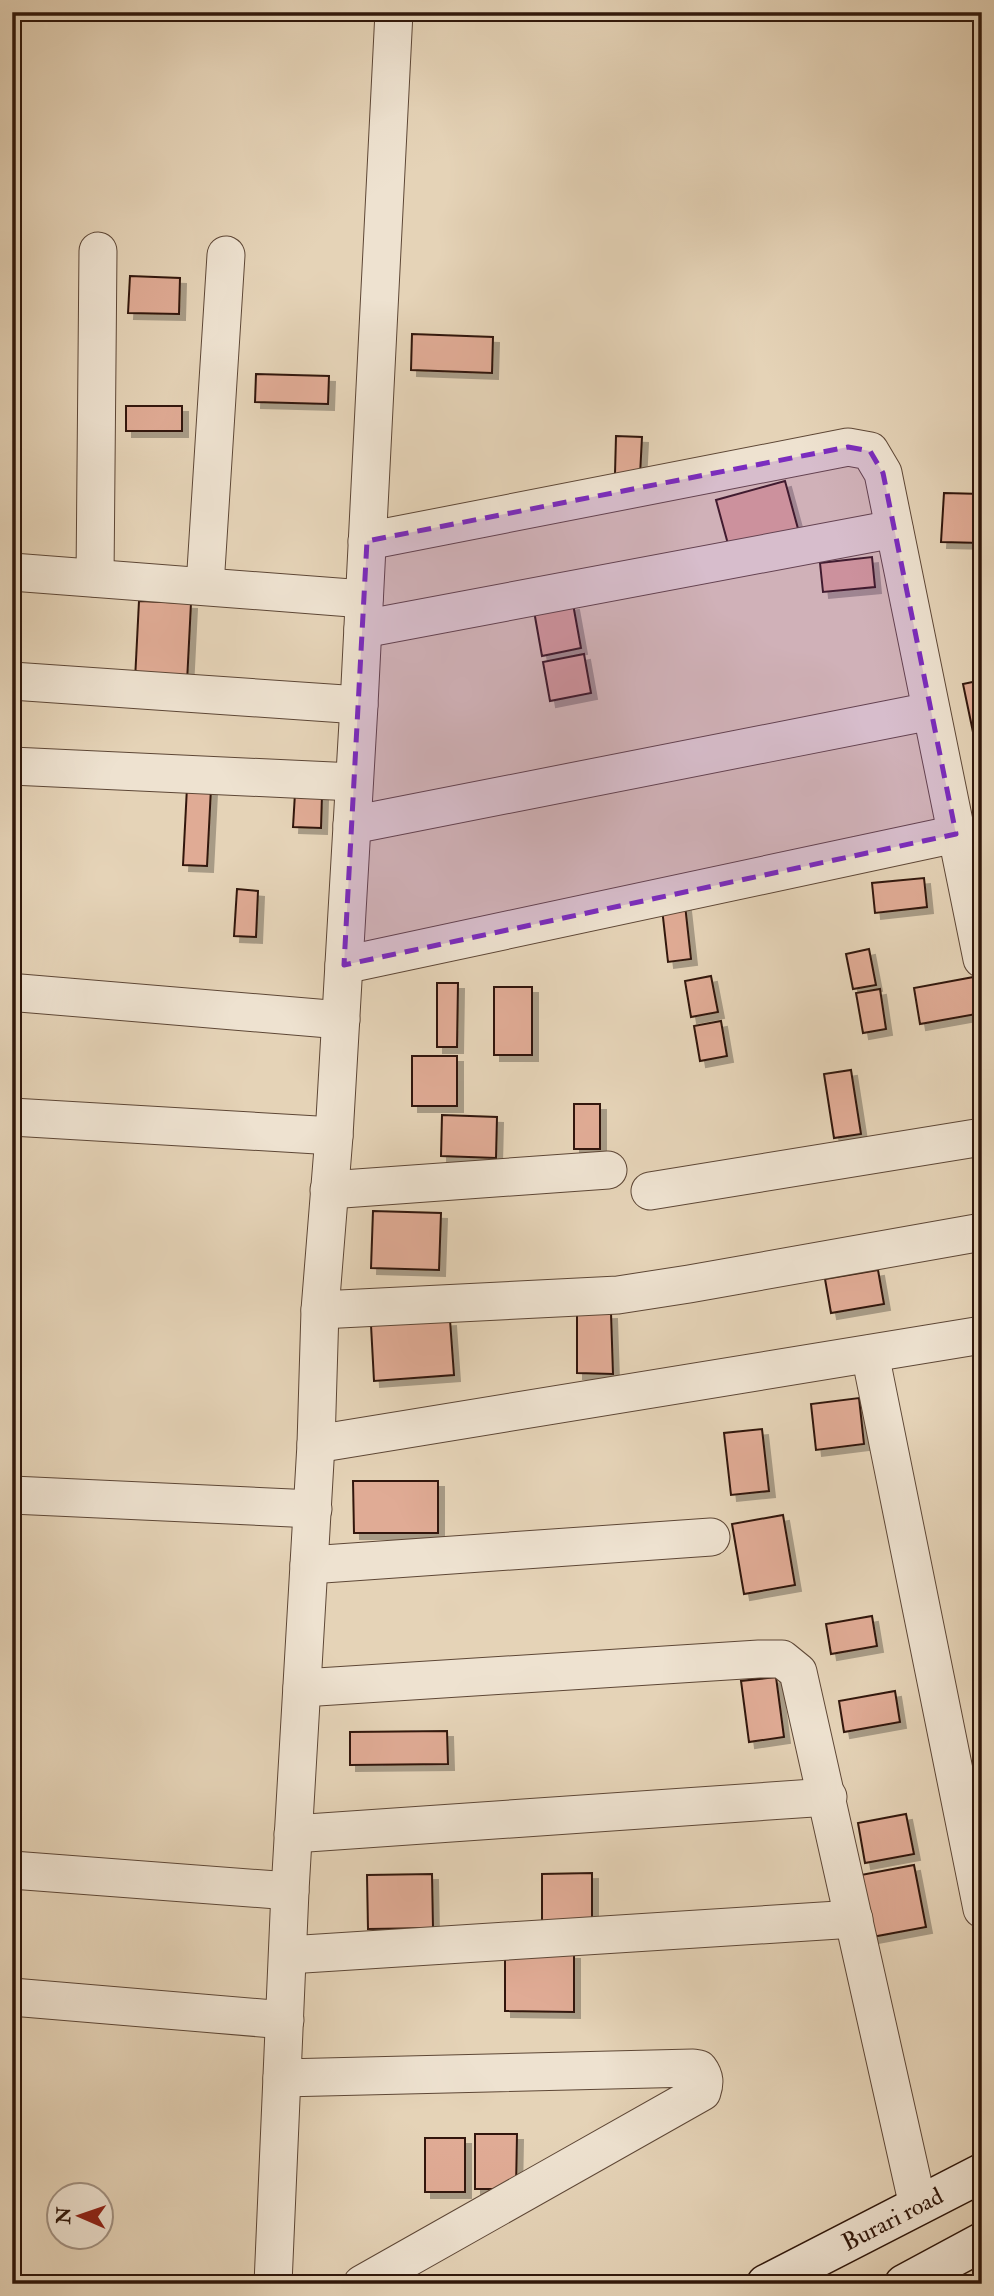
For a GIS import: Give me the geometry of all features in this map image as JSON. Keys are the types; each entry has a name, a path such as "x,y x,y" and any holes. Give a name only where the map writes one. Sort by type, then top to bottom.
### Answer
{"main road":[{"name":"Burari road","path":"766,2284 982,2173"},
{"path":"904,2284 982,2242"}],"street":[{"path":"273,2284 290,1891 313,1509 320,1310 334,1136 359,705 394,12"},
{"path":"95,578 98,251"},
{"path":"205,586 226,255"},
{"path":"367,541 848,447 870,451 883,472 957,834 974,875 982,959"},
{"path":"12,572 205,586 363,614 894,529"},
{"path":"12,681 359,705"},
{"path":"352,825 931,711"},
{"path":"12,766 354,782"},
{"path":"344,965 957,834"},
{"path":"20,993 341,1020"},
{"path":"12,1117 334,1136"},
{"path":"650,1191 982,1137"},
{"path":"329,1191 608,1170"},
{"path":"320,1310 618,1295 982,1232"},
{"path":"316,1444 982,1335"},
{"path":"870,1354 982,1909"},
{"path":"12,1495 313,1509"},
{"path":"309,1565 711,1537"},
{"path":"302,1688 759,1658 782,1659 798,1672 918,2206"},
{"path":"293,1833 828,1797"},
{"path":"12,1870 290,1891"},
{"path":"288,1955 854,1919"},
{"path":"12,1997 285,2020"},
{"path":"282,2078 693,2068 699,2069 703,2075 705,2084 702,2092 362,2284"}],"highlighted area":[{"path":"848,447 870,451 883,473 956,834 344,965 367,541"}],"building":[{"path":"130,276 180,278 179,314 128,313"},
{"path":"412,334 493,337 492,373 411,370"},
{"path":"256,374 329,376 328,404 255,402"},
{"path":"126,406 182,406 182,431 126,431"},
{"path":"616,436 642,437 640,475 615,474"},
{"path":"785,481 800,536 731,555 716,500"},
{"path":"944,493 982,494 982,543 941,542"},
{"path":"872,557 875,587 823,592 820,563"},
{"path":"139,601 191,603 187,682 135,680"},
{"path":"573,604 581,648 542,656 534,611"},
{"path":"584,654 591,693 550,701 543,662"},
{"path":"982,680 982,730 973,732 963,684"},
{"path":"187,787 211,788 207,866 183,865"},
{"path":"295,793 322,795 321,828 293,827"},
{"path":"924,878 927,907 875,913 872,883"},
{"path":"237,889 258,891 256,937 234,936"},
{"path":"685,905 691,959 668,962 662,908"},
{"path":"869,949 876,985 853,989 846,954"},
{"path":"711,976 718,1012 691,1017 685,981"},
{"path":"979,976 982,1013 920,1024 914,988"},
{"path":"437,983 458,983 457,1047 437,1047"},
{"path":"494,987 532,987 532,1055 494,1055"},
{"path":"880,989 886,1029 863,1033 856,993"},
{"path":"721,1021 727,1056 700,1061 694,1026"},
{"path":"412,1056 457,1056 457,1106 412,1106"},
{"path":"851,1070 861,1134 834,1138 824,1074"},
{"path":"574,1104 600,1104 600,1149 574,1149"},
{"path":"442,1115 497,1117 496,1158 441,1156"},
{"path":"373,1211 441,1213 439,1270 371,1268"},
{"path":"878,1270 884,1304 831,1313 825,1279"},
{"path":"611,1313 613,1374 577,1373 577,1314"},
{"path":"450,1320 454,1375 374,1381 371,1325"},
{"path":"859,1398 864,1444 816,1450 811,1404"},
{"path":"762,1429 769,1491 731,1495 724,1433"},
{"path":"353,1481 438,1481 438,1533 354,1533"},
{"path":"783,1515 795,1585 744,1594 732,1524"},
{"path":"872,1616 877,1646 831,1654 826,1624"},
{"path":"776,1677 784,1737 749,1742 741,1681"},
{"path":"895,1691 900,1722 844,1732 839,1701"},
{"path":"447,1731 448,1764 350,1765 350,1732"},
{"path":"906,1814 914,1854 865,1863 858,1823"},
{"path":"914,1865 926,1927 872,1937 861,1875"},
{"path":"592,1873 592,1927 542,1928 542,1874"},
{"path":"432,1874 433,1928 368,1929 367,1875"},
{"path":"505,1952 574,1953 574,2012 505,2011"},
{"path":"475,2134 517,2134 516,2189 475,2189"},
{"path":"425,2138 465,2138 465,2192 425,2192"}]}
